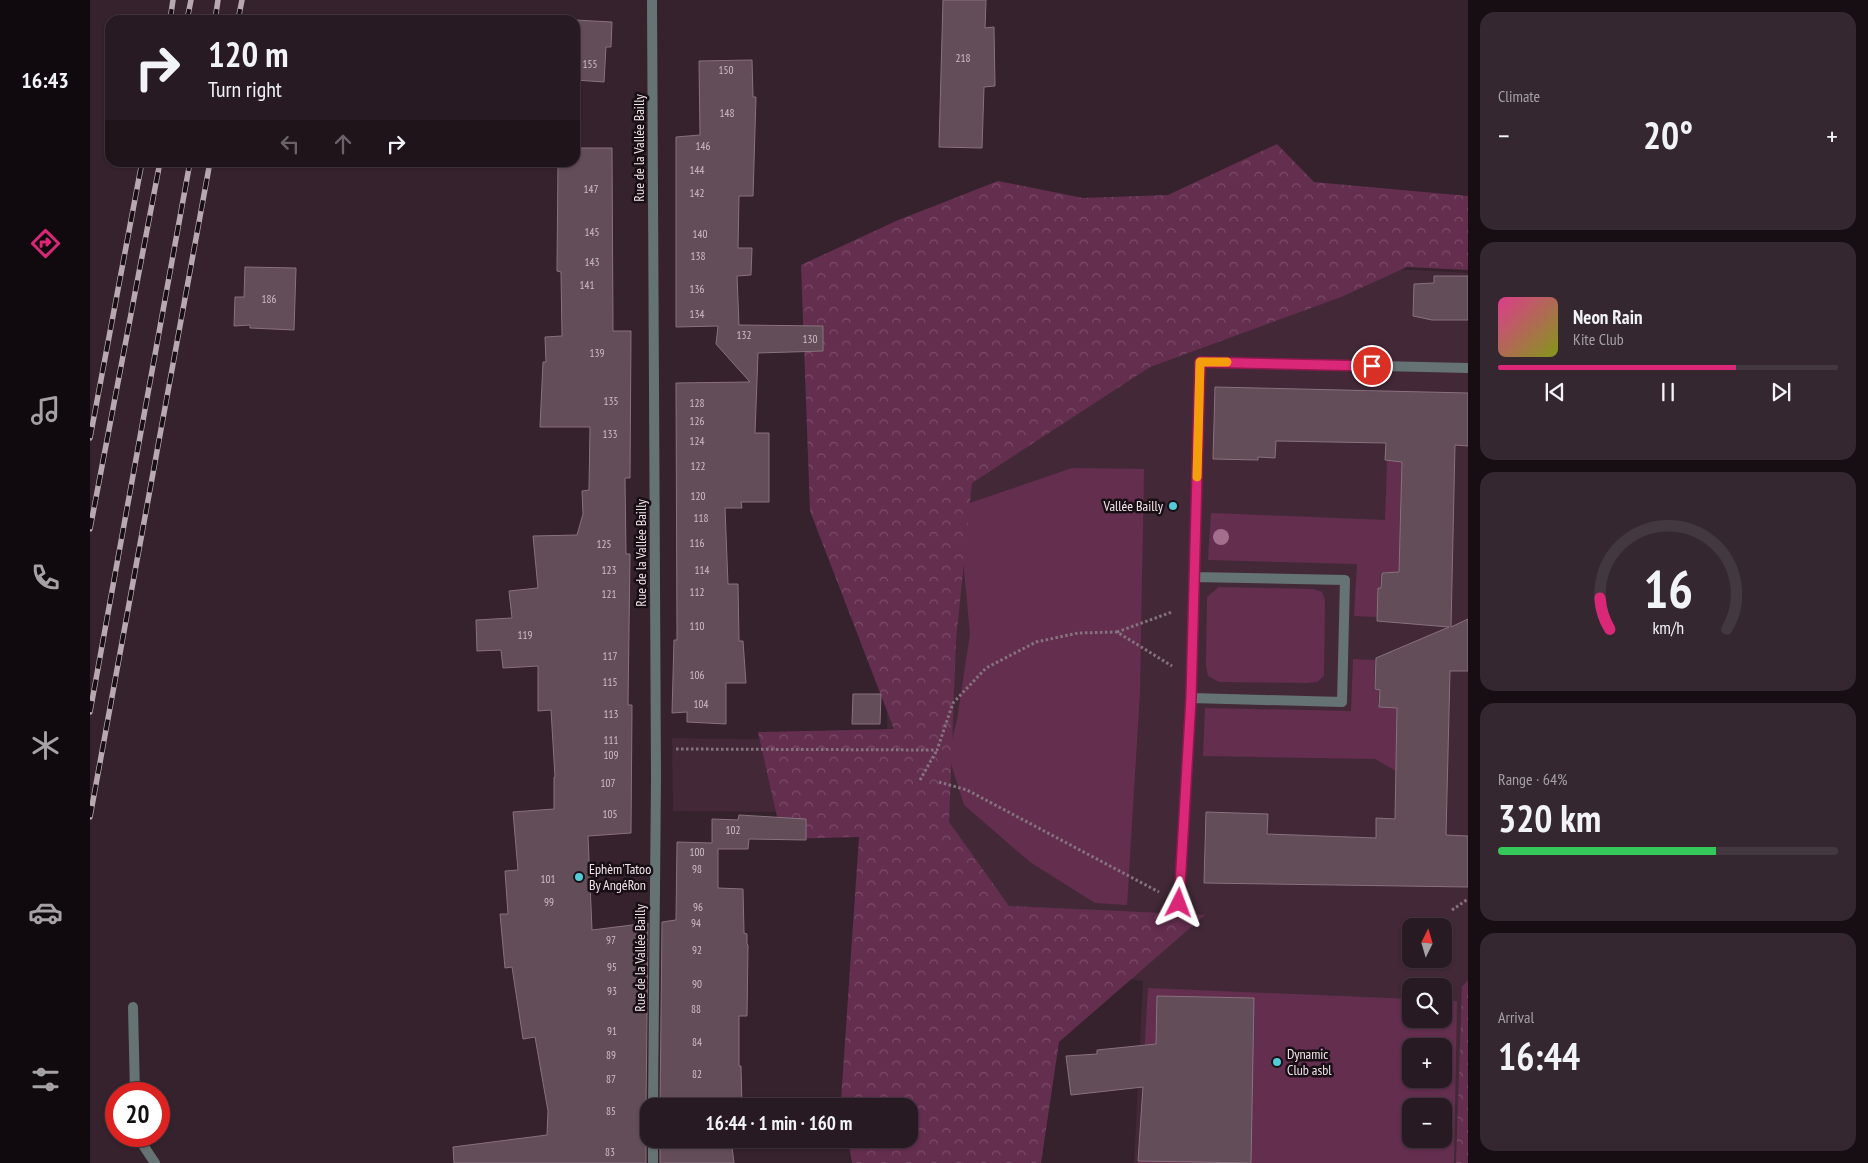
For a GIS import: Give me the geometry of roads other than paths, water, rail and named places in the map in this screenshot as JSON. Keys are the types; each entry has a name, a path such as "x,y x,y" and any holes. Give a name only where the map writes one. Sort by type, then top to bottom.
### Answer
{"street":[{"name":"Rue de la Vallée Bailly","path":"652,0 655,749 653,1098"},
{"path":"1179,903 1192,678 1200,362 1468,368"},
{"path":"1191,698 1342,702 1343,674 1345,580 1194,576"},
{"path":"132,1007 135,1082"},
{"path":"144,1147 155,1163"},
{"path":"653,1148 653,1163"}],"railway":[{"path":"171,15 173,0"},
{"path":"188,15 191,0"},
{"path":"216,15 218,0"},
{"path":"239,15 242,0"},
{"path":"90,438 141,167"},
{"path":"90,529 159,167"},
{"path":"90,712 189,167"},
{"path":"90,817 209,167"}],"place":[{"name":"Vallée Bailly","path":"1173,506"},
{"name":"Ephèm'Tatoo By AngéRon","path":"579,877"},
{"name":"Dynamic Club asbl","path":"1277,1062"}]}
